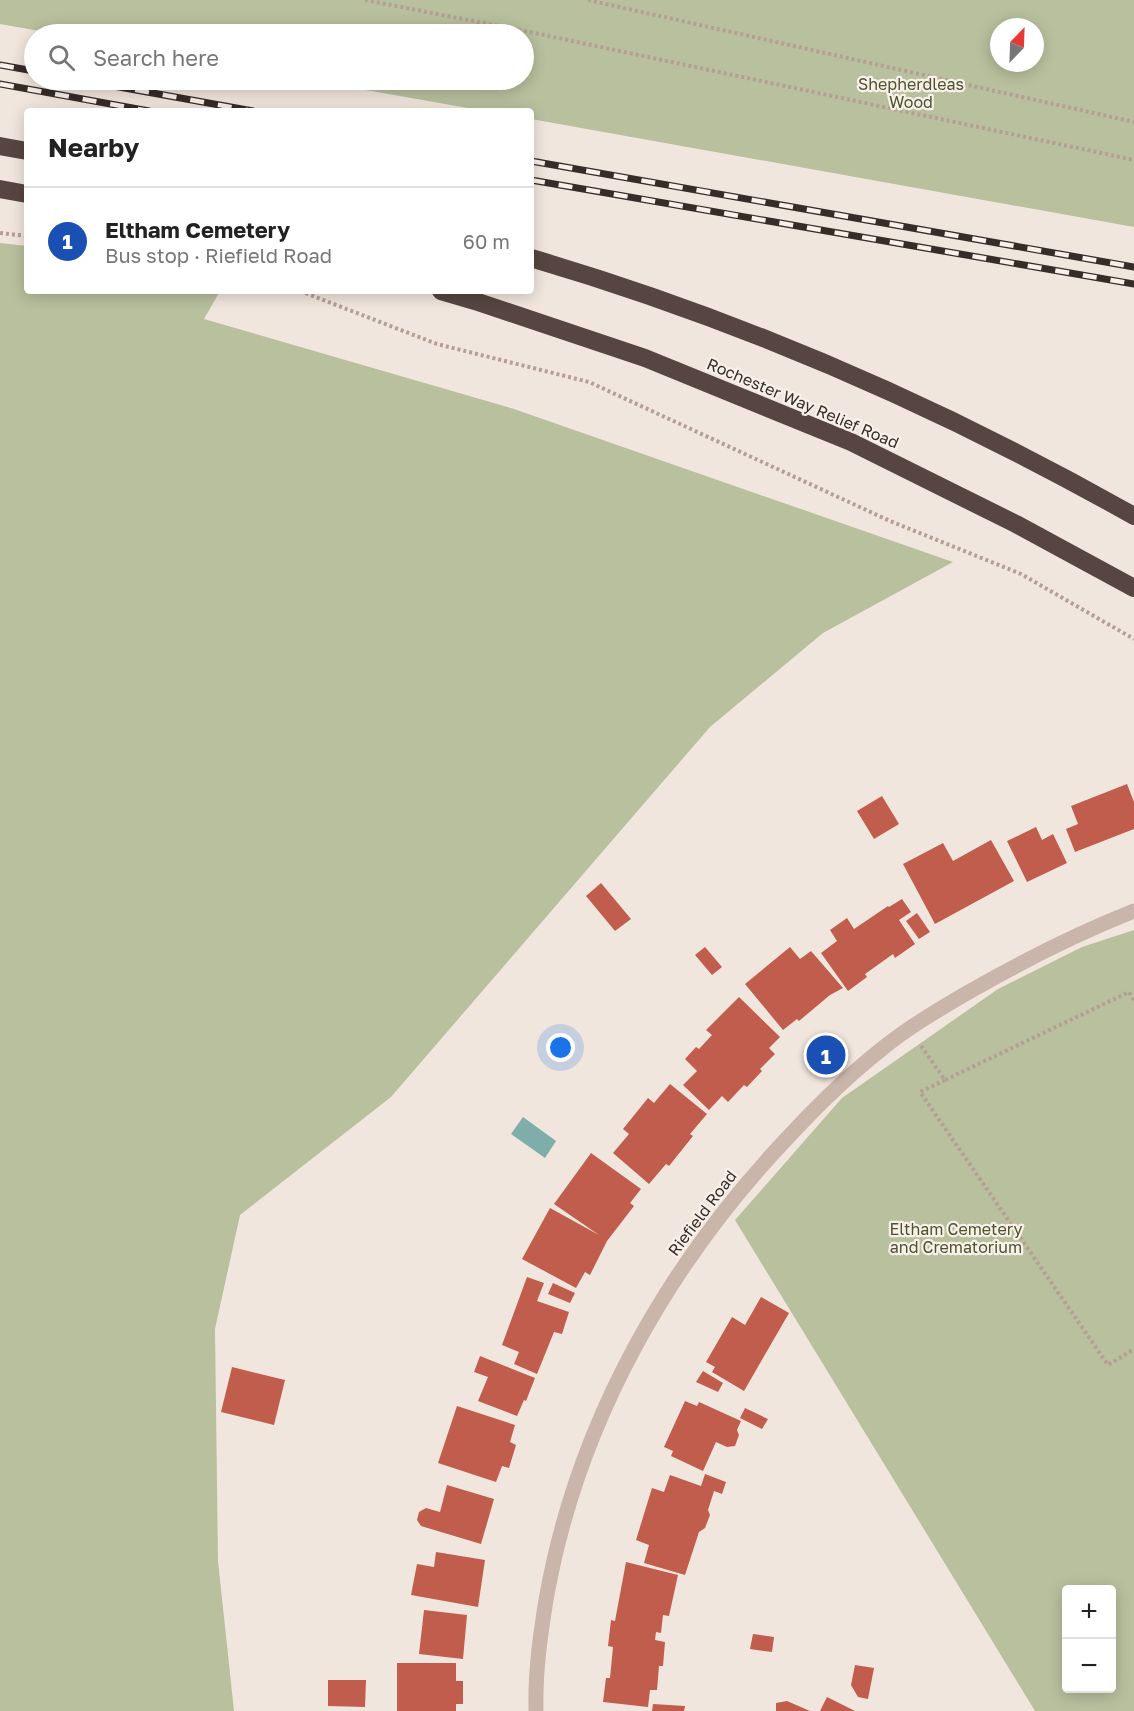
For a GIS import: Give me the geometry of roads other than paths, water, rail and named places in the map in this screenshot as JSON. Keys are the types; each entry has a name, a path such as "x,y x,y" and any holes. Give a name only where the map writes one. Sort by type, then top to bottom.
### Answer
{"highway":[{"path":"0,146 24,150"},
{"path":"0,189 24,193"},
{"path":"534,259 690,309 798,351 933,410 1064,476 1134,516"},
{"name":"Rochester Way Relief Road","path":"452,294 645,357 851,442 1016,524 1134,588"}],"street":[{"name":"Riefield Road","path":"536,1711 536,1678 541,1631 551,1573 562,1524 578,1475 606,1405 647,1324 716,1221 758,1170 826,1098 867,1061 908,1029 1035,954 1092,927 1134,911"}],"water":[{"path":"523,1117 556,1141 545,1158 511,1134"}],"railway":[{"path":"0,65 24,69"},
{"path":"0,84 24,88"},
{"path":"33,90 132,108"},
{"path":"136,90 236,108"},
{"path":"534,162 1134,267"},
{"path":"534,181 1134,284"}],"place":[{"name":"Eltham Cemetery","path":"826,1055"}],"park label":[{"name":"Shepherdleas Wood","path":"911,93"},
{"name":"Eltham Cemetery and Crematorium","path":"956,1238"}]}
